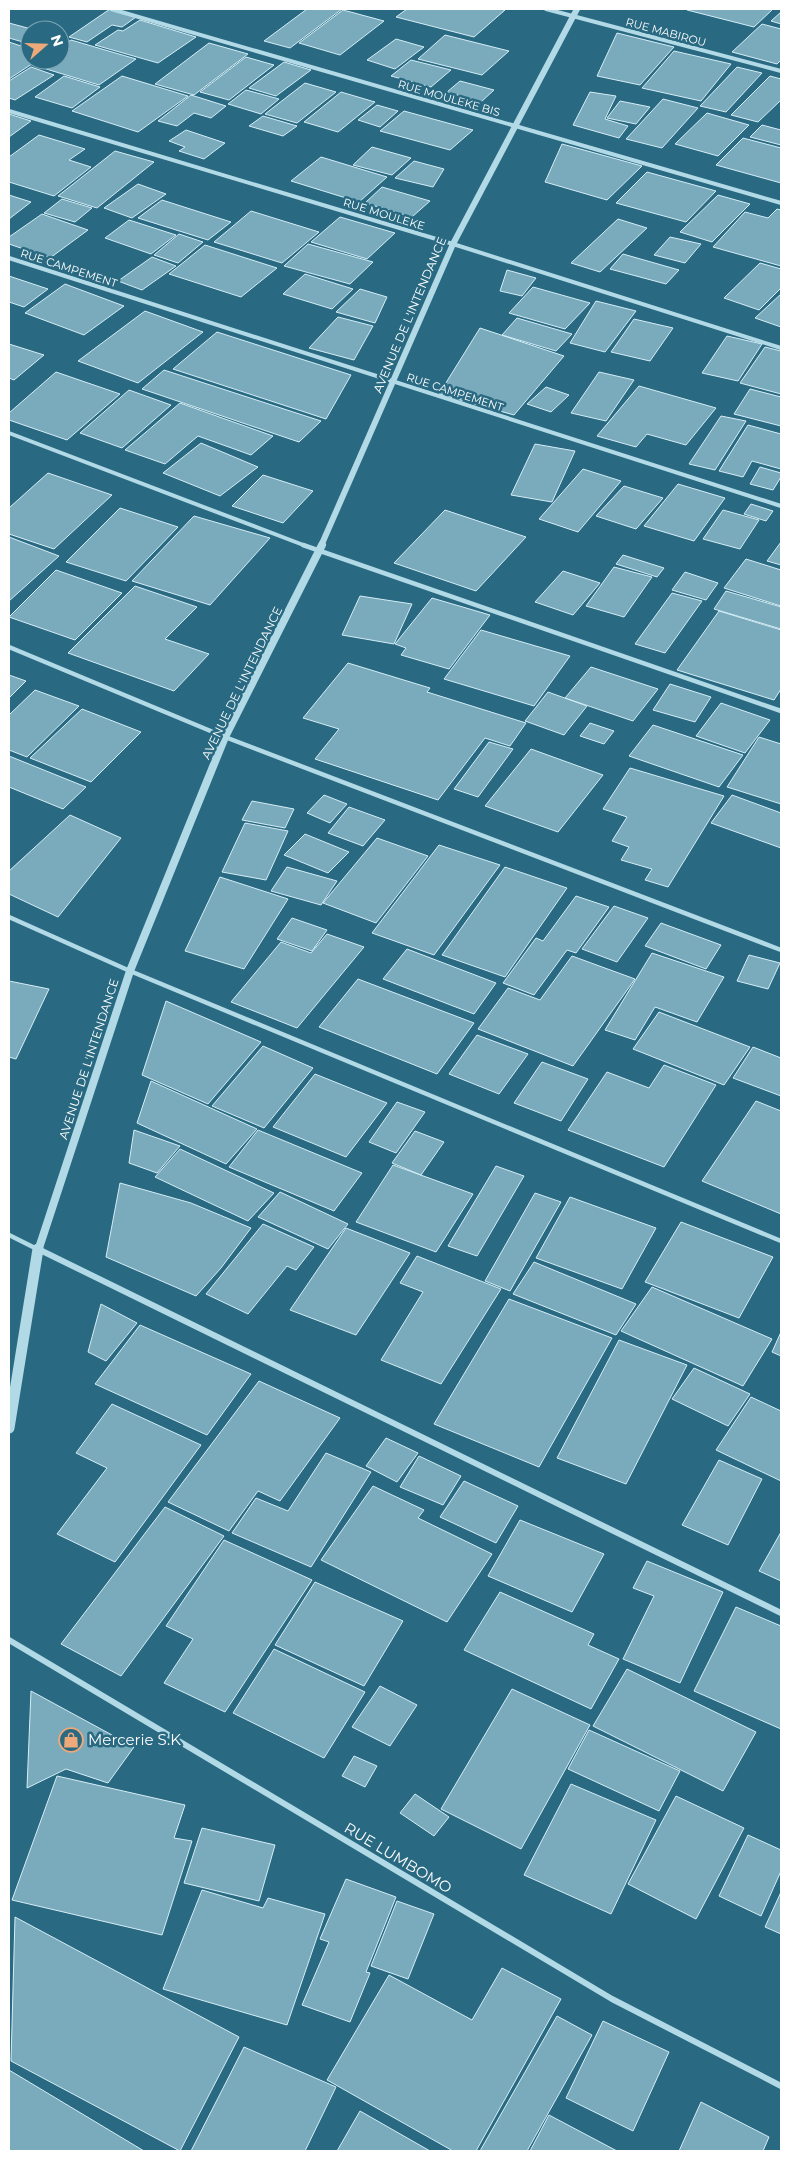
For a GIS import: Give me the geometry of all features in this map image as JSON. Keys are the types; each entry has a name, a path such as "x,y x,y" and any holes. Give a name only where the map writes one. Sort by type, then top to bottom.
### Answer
{"street":[{"name":"RUE MOULEKE BIS","path":"111,9 781,203"},
{"name":"RUE MABIROU","path":"546,9 575,12 781,71"},
{"name":"AVENUE DE L'INTENDANCE","path":"9,1428 38,1250 130,971 225,737 320,551 453,244 575,12"},
{"name":"RUE MOULEKE","path":"9,111 453,244 781,348"},
{"name":"RUE CAMPEMENT","path":"9,258 781,506"},
{"path":"9,433 320,551 781,711"},
{"path":"9,647 225,737 781,950"},
{"path":"9,917 130,971 781,1241"},
{"path":"9,1235 781,1613"},
{"name":"RUE LUMBOMO","path":"9,1640 612,1999 781,2086"}],"building":[{"path":"110,9 136,17 122,27 112,25 87,42 70,36"},
{"path":"307,9 342,9 290,48 264,41"},
{"path":"407,9 505,10 474,37 396,17"},
{"path":"688,9 773,9 754,27"},
{"path":"343,10 384,21 340,55 299,43"},
{"path":"781,12 781,24 771,21"},
{"path":"140,20 196,37 158,63 95,45 118,30 123,31"},
{"path":"9,23 20,26 20,41 9,38"},
{"path":"762,24 781,29 781,60 777,64 732,52"},
{"path":"617,33 674,47 640,85 597,76"},
{"path":"445,35 509,51 482,75 418,59"},
{"path":"396,39 424,47 395,69 367,60"},
{"path":"70,41 136,59 99,85 50,70 70,70"},
{"path":"9,42 20,46 20,70 23,70 9,79"},
{"path":"209,43 248,54 194,95 155,84"},
{"path":"674,51 731,64 701,101 642,88"},
{"path":"246,57 274,65 229,100 200,92"},
{"path":"411,60 451,70 431,87 391,76"},
{"path":"284,62 311,70 276,96 249,88"},
{"path":"737,67 762,73 726,112 700,106"},
{"path":"26,70 40,70 54,75 15,100 9,98 9,81"},
{"path":"64,76 100,87 72,108 35,97"},
{"path":"122,76 188,96 138,132 72,111"},
{"path":"770,76 781,79 781,100 758,122 731,115"},
{"path":"460,81 494,90 481,102 447,92"},
{"path":"305,83 336,92 297,123 265,114"},
{"path":"246,90 279,99 261,114 228,104"},
{"path":"341,92 375,102 338,132 304,122"},
{"path":"590,92 616,96 605,119 628,126 619,138 573,125"},
{"path":"191,95 226,106 211,118 194,113 177,126 158,121"},
{"path":"663,99 698,108 662,148 626,139"},
{"path":"620,101 650,107 636,124 607,118"},
{"path":"377,105 398,111 380,127 358,120"},
{"path":"404,111 473,130 450,150 380,131"},
{"path":"707,113 749,125 718,156 675,144"},
{"path":"9,114 31,121 9,137"},
{"path":"263,116 297,126 283,136 249,126"},
{"path":"762,125 781,130 781,145 750,137"},
{"path":"186,130 225,143 204,159 179,151 185,147 169,141"},
{"path":"39,135 85,149 69,160 91,167 54,196 9,182 9,157"},
{"path":"743,138 781,148 781,183 716,165"},
{"path":"562,144 642,166 607,200 545,182"},
{"path":"372,147 411,158 392,175 353,165"},
{"path":"115,151 154,162 97,208 58,196"},
{"path":"321,157 387,177 359,202 291,181"},
{"path":"414,161 444,169 433,187 395,178"},
{"path":"647,172 716,191 686,222 616,203"},
{"path":"138,184 166,194 132,218 104,208"},
{"path":"382,187 430,201 412,217 365,203"},
{"path":"9,195 31,202 9,219"},
{"path":"718,195 750,204 712,242 680,232"},
{"path":"62,199 92,208 75,222 44,213"},
{"path":"162,200 231,222 208,240 138,218"},
{"path":"777,209 781,210 781,266 713,247 745,212 768,218"},
{"path":"251,211 319,232 282,263 214,242"},
{"path":"42,214 88,230 50,258 9,244 9,237"},
{"path":"340,217 395,233 367,259 311,242"},
{"path":"618,219 647,228 600,272 571,263"},
{"path":"129,220 176,235 151,254 105,238"},
{"path":"179,234 203,242 178,263 154,255"},
{"path":"670,237 701,244 685,263 654,255"},
{"path":"308,244 373,262 350,284 284,266"},
{"path":"205,245 277,268 241,297 169,274"},
{"path":"623,254 679,270 666,284 610,269"},
{"path":"152,257 176,266 142,290 118,281"},
{"path":"760,263 781,269 781,288 759,310 724,298"},
{"path":"507,270 536,278 522,296 500,291"},
{"path":"305,274 353,289 332,309 283,294"},
{"path":"9,276 48,289 24,307 9,302"},
{"path":"65,284 124,306 84,335 25,313"},
{"path":"533,287 590,303 565,329 509,313"},
{"path":"360,289 387,297 375,323 336,312"},
{"path":"781,294 781,327 755,318"},
{"path":"596,301 636,311 605,352 570,343"},
{"path":"145,311 203,332 138,383 78,361"},
{"path":"338,317 373,326 354,360 309,348"},
{"path":"517,318 572,334 556,351 502,335"},
{"path":"634,319 673,328 650,361 611,352"},
{"path":"480,328 564,356 514,415 439,394"},
{"path":"217,332 351,375 326,419 173,369"},
{"path":"727,336 762,344 738,381 702,373"},
{"path":"9,344 44,355 14,380 9,378"},
{"path":"765,347 781,351 781,394 740,383"},
{"path":"164,370 321,421 299,442 142,389"},
{"path":"56,372 120,394 67,440 9,420 9,413"},
{"path":"599,372 634,380 606,421 571,413"},
{"path":"639,386 716,408 686,445 647,434 636,447 597,436"},
{"path":"546,387 569,395 551,412 527,404"},
{"path":"750,389 781,397 781,426 734,414"},
{"path":"129,390 171,405 122,448 80,433"},
{"path":"180,403 273,436 251,455 198,436 165,464 125,450"},
{"path":"721,416 746,421 715,470 689,464"},
{"path":"748,425 781,434 781,469 752,461 743,477 719,471"},
{"path":"201,443 258,467 220,496 163,473"},
{"path":"535,444 575,451 552,502 511,495"},
{"path":"760,467 781,473 781,477 773,490 750,484"},
{"path":"583,469 621,481 578,532 539,519"},
{"path":"48,473 112,495 54,549 9,534 9,508"},
{"path":"263,475 313,491 283,523 232,506"},
{"path":"678,484 725,498 694,541 644,526"},
{"path":"624,486 663,498 636,529 596,516"},
{"path":"751,504 773,511 766,521 744,514"},
{"path":"120,508 178,527 126,581 66,562"},
{"path":"445,510 526,537 476,591 394,563"},
{"path":"723,510 759,520 740,549 703,539"},
{"path":"194,516 270,538 210,605 132,581"},
{"path":"9,537 59,556 9,601"},
{"path":"781,542 781,565 767,561"},
{"path":"623,555 664,568 657,577 616,564"},
{"path":"746,559 781,570 781,606 724,588"},
{"path":"614,567 652,577 624,617 586,606"},
{"path":"56,570 122,593 75,640 9,617"},
{"path":"563,571 600,583 573,615 535,602"},
{"path":"685,572 718,583 706,600 672,590"},
{"path":"135,586 197,607 165,639 209,654 174,691 68,653"},
{"path":"726,591 781,607 781,629 714,609"},
{"path":"672,593 702,601 665,653 635,644"},
{"path":"360,596 412,604 394,644 342,635"},
{"path":"432,598 490,615 449,669 401,655 406,648 395,644"},
{"path":"719,611 781,630 781,689 774,700 677,670"},
{"path":"481,630 570,656 534,706 444,679"},
{"path":"348,663 430,688 427,692 526,723 510,746 485,738 438,800 315,759 339,729 303,718"},
{"path":"591,667 658,689 633,721 565,698"},
{"path":"9,675 26,681 9,698"},
{"path":"670,684 711,697 695,722 653,710"},
{"path":"35,690 79,706 27,757 9,750 9,715"},
{"path":"548,692 587,706 564,735 525,721"},
{"path":"721,703 770,720 745,753 696,736"},
{"path":"82,709 141,732 91,782 30,758"},
{"path":"590,723 614,731 604,744 580,736"},
{"path":"653,725 743,755 719,787 629,756"},
{"path":"759,737 781,744 781,804 727,787"},
{"path":"489,742 513,749 478,797 454,789"},
{"path":"531,749 603,775 558,832 485,806"},
{"path":"9,756 86,787 63,809 9,787"},
{"path":"630,768 724,796 668,887 645,880 652,869 621,860 629,847 612,841 627,817 603,809"},
{"path":"324,795 347,804 330,823 307,813"},
{"path":"732,795 781,813 781,848 711,823"},
{"path":"252,801 294,809 285,828 242,820"},
{"path":"349,807 385,820 363,846 328,833"},
{"path":"70,815 121,838 58,917 9,894 9,871"},
{"path":"245,823 288,831 266,880 222,872"},
{"path":"305,834 349,852 328,873 284,855"},
{"path":"377,838 428,856 376,923 323,903"},
{"path":"439,845 500,865 434,955 372,933"},
{"path":"287,867 337,881 321,905 271,891"},
{"path":"505,867 567,888 505,977 442,955"},
{"path":"220,877 288,899 244,969 185,951"},
{"path":"576,896 609,907 576,953 567,950 534,995 503,983 536,938 543,941"},
{"path":"614,906 648,918 617,962 582,949"},
{"path":"292,918 327,930 312,951 277,939"},
{"path":"661,923 721,945 706,969 645,946"},
{"path":"327,934 364,947 297,1028 231,1002 281,942 311,953"},
{"path":"407,949 496,983 474,1014 383,979"},
{"path":"652,953 724,977 697,1022 655,1007 635,1040 605,1030"},
{"path":"749,955 780,963 768,989 737,981"},
{"path":"572,956 635,979 573,1066 478,1029 508,988 540,1000"},
{"path":"358,979 474,1023 437,1074 319,1027"},
{"path":"9,981 49,989 16,1059 9,1057"},
{"path":"166,1001 261,1042 208,1104 142,1075"},
{"path":"659,1012 750,1047 724,1085 633,1049"},
{"path":"477,1035 528,1054 499,1094 449,1074"},
{"path":"263,1046 313,1068 264,1128 212,1106"},
{"path":"753,1047 781,1058 781,1096 733,1078"},
{"path":"542,1062 588,1079 561,1121 514,1103"},
{"path":"664,1065 716,1085 664,1167 568,1130 607,1072 649,1088"},
{"path":"315,1074 387,1103 346,1157 273,1127"},
{"path":"151,1081 257,1129 226,1164 137,1123"},
{"path":"756,1101 781,1111 781,1214 702,1181"},
{"path":"397,1102 425,1112 396,1153 369,1142"},
{"path":"134,1130 180,1146 157,1173 129,1163"},
{"path":"258,1130 362,1173 334,1211 229,1167"},
{"path":"415,1131 444,1142 421,1175 392,1163"},
{"path":"180,1149 274,1193 248,1221 155,1177"},
{"path":"393,1165 473,1194 436,1252 356,1222"},
{"path":"496,1166 524,1176 477,1256 448,1246"},
{"path":"120,1183 191,1203 251,1228 221,1268 196,1296 106,1257"},
{"path":"280,1192 348,1224 328,1249 258,1217"},
{"path":"535,1193 561,1202 510,1291 485,1281"},
{"path":"570,1197 656,1228 622,1289 536,1258"},
{"path":"681,1222 773,1257 739,1318 645,1282"},
{"path":"263,1224 314,1247 296,1270 287,1266 248,1314 206,1294"},
{"path":"346,1228 410,1253 356,1335 290,1310"},
{"path":"417,1256 501,1289 441,1384 381,1360 423,1292 400,1283"},
{"path":"534,1262 636,1304 616,1335 513,1294"},
{"path":"652,1287 772,1339 743,1386 621,1331"},
{"path":"509,1299 612,1338 539,1467 434,1424"},
{"path":"101,1304 137,1323 106,1361 88,1352"},
{"path":"140,1325 251,1374 207,1435 95,1384"},
{"path":"781,1332 781,1356 772,1352"},
{"path":"619,1340 687,1365 626,1484 557,1458"},
{"path":"694,1368 750,1394 728,1426 672,1399"},
{"path":"259,1381 340,1418 280,1501 258,1491 229,1531 168,1502"},
{"path":"751,1397 781,1411 781,1481 716,1450"},
{"path":"112,1404 201,1445 115,1562 57,1534 107,1468 76,1453"},
{"path":"386,1438 418,1453 397,1482 366,1466"},
{"path":"326,1453 371,1472 311,1567 232,1533 256,1498 288,1511"},
{"path":"419,1456 461,1476 443,1505 400,1487"},
{"path":"719,1460 762,1479 728,1545 682,1525"},
{"path":"464,1481 518,1506 496,1543 440,1517"},
{"path":"373,1486 424,1510 418,1518 492,1554 447,1622 321,1560"},
{"path":"165,1507 224,1536 121,1676 61,1644"},
{"path":"520,1520 604,1554 572,1612 488,1576"},
{"path":"781,1532 781,1581 759,1571"},
{"path":"224,1540 312,1580 225,1712 164,1683 193,1639 166,1626"},
{"path":"647,1561 723,1592 680,1683 623,1659 654,1596 633,1588"},
{"path":"315,1582 403,1621 364,1686 275,1645"},
{"path":"500,1592 594,1634 588,1645 619,1659 591,1709 464,1650"},
{"path":"736,1607 781,1626 781,1729 694,1691"},
{"path":"274,1649 365,1692 324,1758 233,1713"},
{"path":"627,1669 756,1732 723,1791 593,1726"},
{"path":"380,1686 417,1705 390,1746 352,1727"},
{"path":"512,1689 590,1725 521,1849 441,1809"},
{"path":"31,1691 134,1747 108,1783 66,1769 27,1788"},
{"path":"589,1730 680,1771 659,1811 568,1769"},
{"path":"354,1756 377,1766 365,1787 342,1776"},
{"path":"57,1776 185,1805 174,1838 192,1841 162,1935 12,1900"},
{"path":"571,1784 656,1820 611,1914 524,1875"},
{"path":"415,1794 449,1817 434,1836 400,1813"},
{"path":"676,1796 744,1828 696,1919 628,1884"},
{"path":"202,1828 275,1845 259,1901 184,1883"},
{"path":"748,1835 781,1850 781,1871 761,1916 719,1896"},
{"path":"346,1879 396,1897 366,1972 370,1973 350,2022 302,2005 329,1942 320,1939"},
{"path":"202,1890 263,1908 268,1898 325,1914 287,2025 163,1989"},
{"path":"781,1892 781,1934 765,1927"},
{"path":"397,1901 434,1914 408,1979 371,1966"},
{"path":"15,1917 239,2037 180,2151 11,2061"},
{"path":"502,1968 561,1999 476,2151 453,2151 327,2080 389,1975 472,2020"},
{"path":"557,2016 592,2035 527,2151 480,2151"},
{"path":"603,2021 669,2052 633,2131 566,2098"},
{"path":"244,2047 336,2087 305,2151 191,2151"},
{"path":"9,2070 144,2151 9,2151"},
{"path":"701,2102 769,2137 763,2151 679,2151"},
{"path":"360,2111 430,2151 337,2151"},
{"path":"549,2115 617,2151 530,2151"}],"place":[{"name":"Mercerie S.K","path":"71,1740"}]}
